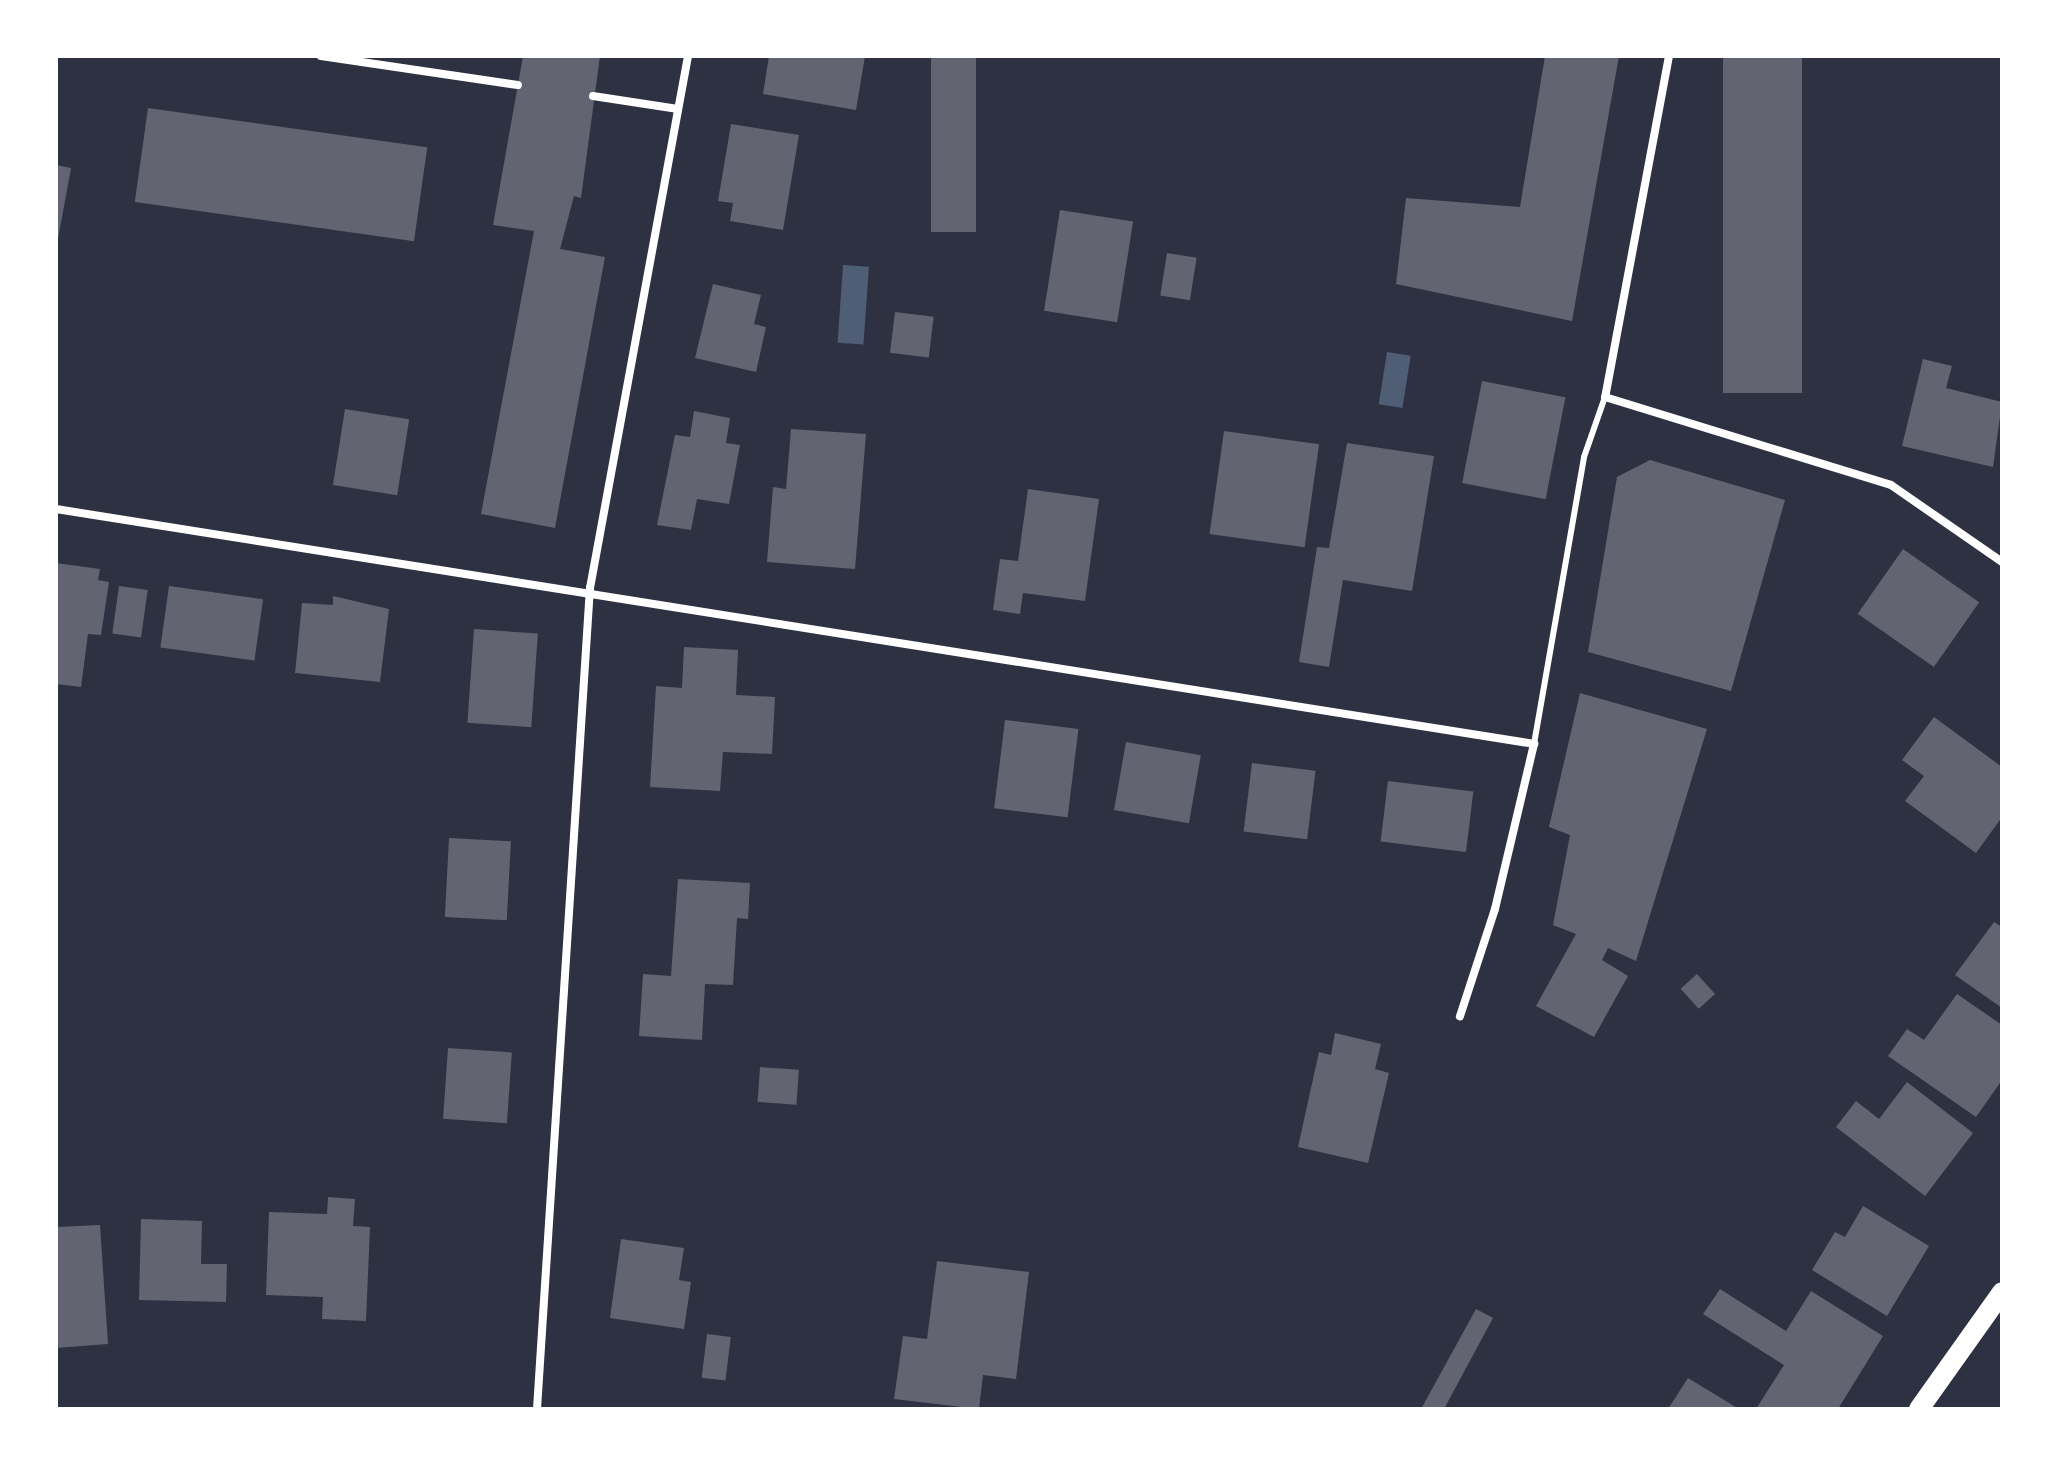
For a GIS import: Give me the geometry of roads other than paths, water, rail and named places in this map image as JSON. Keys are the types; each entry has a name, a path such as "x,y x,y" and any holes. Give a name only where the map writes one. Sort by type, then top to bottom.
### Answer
{"main road":[{"path":"1919,1409 2002,1292"}],"street":[{"path":"321,56 518,85"},
{"path":"537,1409 590,588 688,56"},
{"path":"1669,56 1605,397 1891,485 2002,562"},
{"path":"593,96 678,109"},
{"path":"56,509 590,588 1534,744 1495,909 1460,1016"}],"lane":[{"path":"1534,744 1584,457 1605,397"}],"water":[{"path":"843,265 869,267 863,345 838,343"},
{"path":"1387,352 1411,356 1402,408 1379,404"}]}
